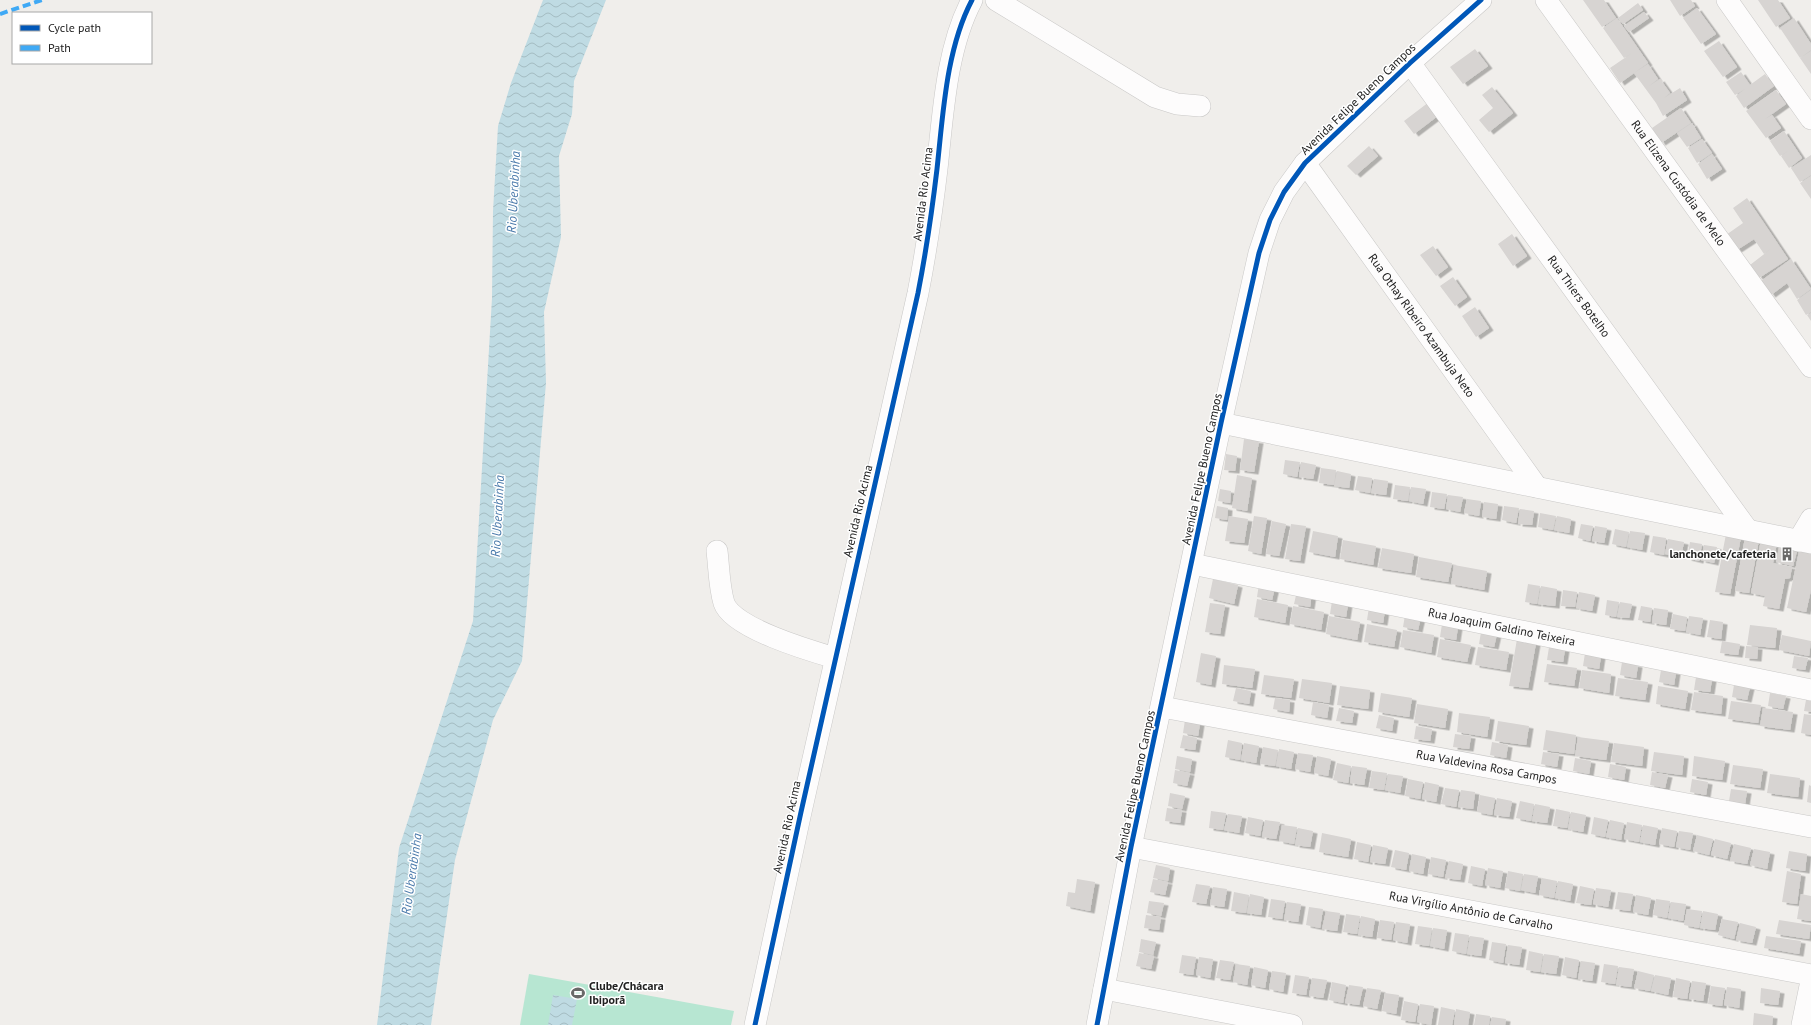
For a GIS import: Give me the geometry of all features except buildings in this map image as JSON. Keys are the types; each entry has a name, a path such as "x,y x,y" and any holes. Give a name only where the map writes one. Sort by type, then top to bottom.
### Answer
{"street":[{"name":"Avenida Rio Acima","path":"755,1025 835,658 918,293 930,226 945,92 956,41 972,0"},
{"path":"996,0 1155,97 1177,104 1200,106"},
{"name":"Avenida Felipe Bueno Campos","path":"1097,1025 1131,847 1162,707 1221,423 1259,253 1270,220 1284,192 1305,163 1410,63 1481,0"},
{"name":"Rua Elizena Custódia de Melo","path":"1546,0 1811,367"},
{"path":"1727,0 1811,119"},
{"name":"Rua Thiers Botelho","path":"1410,63 1747,529"},
{"name":"Rua Othay Ribeiro Azambuja Neto","path":"1305,163 1537,487"},
{"path":"1221,423 1805,542 1811,519"},
{"path":"717,551 724,604 738,619 758,631 812,652 835,658"},
{"name":"Rua Joaquim Galdino Teixeira","path":"1192,564 1811,690"},
{"name":"Rua Valdevina Rosa Campos","path":"1162,707 1811,827"},
{"name":"Rua Virgílio Antônio de Carvalho","path":"1131,847 1811,975"},
{"path":"1802,1025 1811,981"},
{"path":"1104,989 1292,1025"}],"green space":[{"name":"Clube/Chácara Ibiporã","path":"529,974 734,1011 731,1025 520,1025"}],"water":[{"name":"Rio Uberabinha","path":"543,0 606,0 574,81 572,114 559,156 561,237 544,312 546,383 522,661 493,720 455,860 431,1025 377,1025 399,848 473,621 492,298 493,211 498,126 511,83"},
{"path":"553,995 577,999 572,1025 548,1025"}],"marked path":[{"path":"0,14 42,0"}],"cycle path":[{"path":"755,1025 801,812 918,293 931,216 944,105 951,61 956,39 972,0"},
{"path":"1097,1025 1131,847 1221,423 1259,253 1270,220 1284,192 1305,163 1410,63 1481,0"}],"place":[{"name":"lanchonete/cafeteria","path":"1787,554"},
{"name":"Clube/Chácara Ibiporã","path":"578,993"}]}
